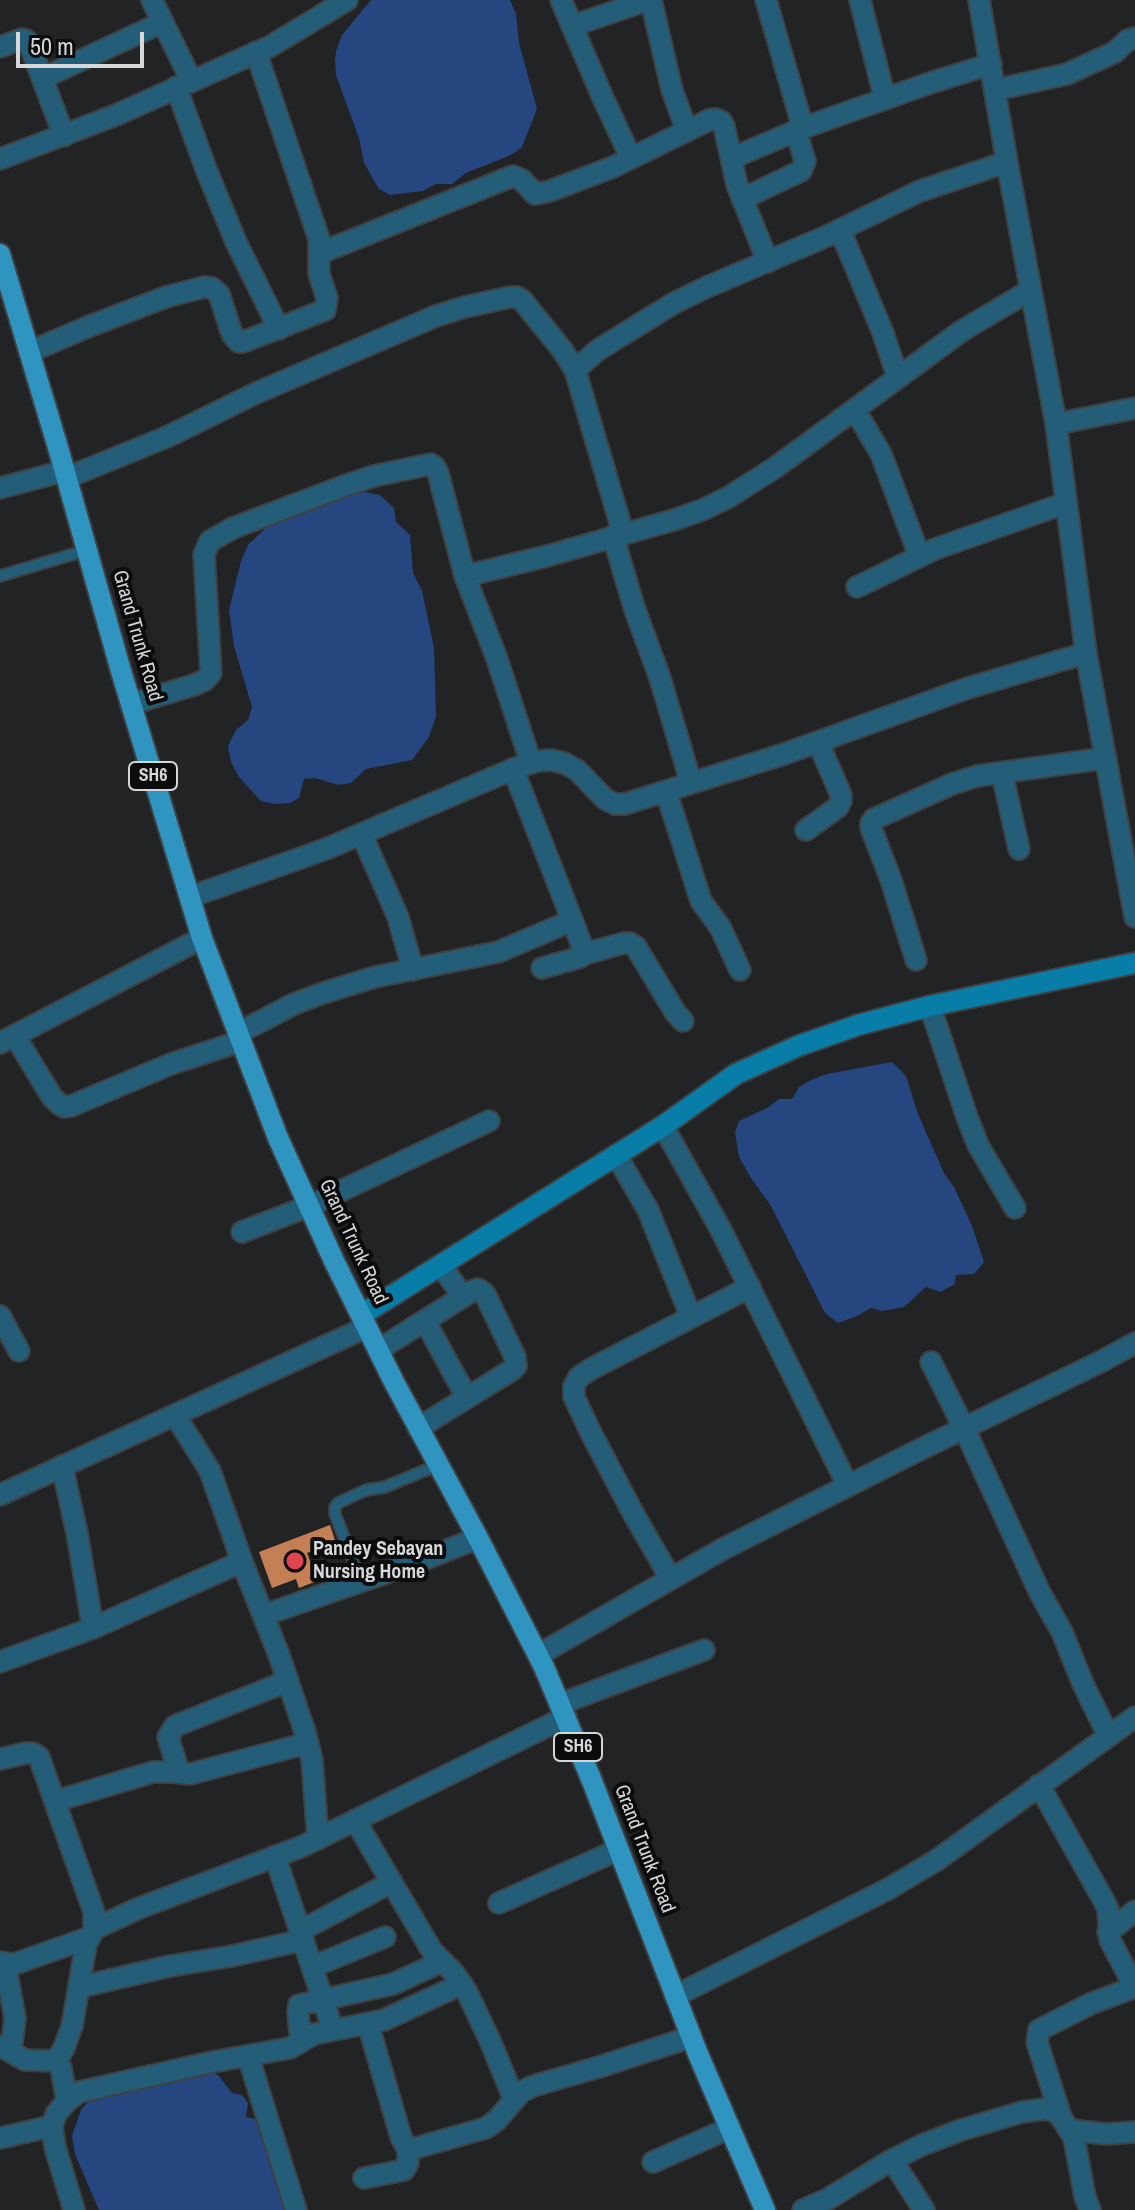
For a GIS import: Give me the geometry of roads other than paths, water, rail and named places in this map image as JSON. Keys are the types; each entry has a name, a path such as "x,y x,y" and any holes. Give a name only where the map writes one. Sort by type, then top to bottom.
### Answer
{"main road":[{"name":"Grand Trunk Road","path":"0,254 202,938 278,1138 378,1350 538,1655 691,2037 765,2210"}],"street":[{"path":"152,0 163,22 183,84 206,169 236,242 279,329"},
{"path":"0,159 116,115 256,52 347,0"},
{"path":"561,0 631,158"},
{"path":"572,26 649,0 672,90 687,131"},
{"path":"742,199 801,171 805,161 800,130 766,0"},
{"path":"860,0 885,99"},
{"path":"979,0 1056,424 1086,653 1135,917"},
{"path":"43,78 163,22"},
{"path":"995,90 1067,74 1115,52 1135,38"},
{"path":"0,47 26,40 64,136"},
{"path":"29,352 166,297 204,287 212,288 219,294 232,334 239,342 325,310 327,298 319,274 319,239 256,52"},
{"path":"732,158 885,99 991,64"},
{"path":"320,253 513,176 522,180 530,191 541,193 631,158 716,119 721,121 727,134 742,199 768,262"},
{"path":"575,370 598,350 674,303 920,191 1007,162"},
{"path":"840,230 883,333 898,378"},
{"path":"465,576 547,556 702,510 729,497 776,467 963,330 1031,290"},
{"path":"0,488 65,474 169,436 254,394 436,316 510,297 522,300 575,370 634,607 660,678 691,783"},
{"path":"1056,424 1135,408"},
{"path":"855,410 881,454 919,555"},
{"path":"131,704 194,685 211,673 204,554 210,541 233,528 344,486 431,464 435,467 465,576 497,659 522,766 584,954"},
{"path":"857,587 919,555 1066,503"},
{"path":"190,897 362,835 522,766 551,760 564,763 577,770 605,799 615,804 625,804 784,754 965,689 1086,653"},
{"path":"806,830 838,807 841,801 818,742"},
{"path":"916,960 871,823 880,815 977,776 1106,758"},
{"path":"1002,773 1019,849"},
{"path":"666,791 701,901 720,927 740,970"},
{"path":"362,835 398,917 413,970"},
{"path":"202,938 7,1040 52,1097 64,1107 71,1106 239,1037 294,1004 323,993 375,977 498,952 571,921"},
{"path":"542,968 630,943 636,947 683,1021"},
{"path":"0,1495 175,1415 357,1307 441,1265 663,1126 736,1074 798,1046 858,1025 930,1006 1135,963"},
{"path":"930,1006 978,1145 1015,1208"},
{"path":"242,1232 309,1206 489,1121"},
{"path":"663,1126 721,1230 848,1486"},
{"path":"616,1155 648,1210 691,1317"},
{"path":"441,1265 463,1297"},
{"path":"671,1579 590,1431 574,1397 574,1386 579,1377 591,1369 750,1287"},
{"path":"378,1350 478,1289 485,1294 516,1362 512,1370 418,1428"},
{"path":"0,1316 19,1351"},
{"path":"425,1321 467,1398"},
{"path":"538,1655 723,1549 1135,1343"},
{"path":"931,1362 1040,1593 1062,1632 1108,1735"},
{"path":"175,1415 210,1471 288,1681 308,1743 318,1839"},
{"path":"62,1466 93,1628"},
{"path":"264,1615 478,1538"},
{"path":"0,1662 93,1628 232,1566 244,1567"},
{"path":"56,2061 25,2060 6,2048 15,2018 3,1962 20,1962 91,1934 137,1909 318,1839 563,1711 704,1650"},
{"path":"179,1773 168,1737 175,1726 288,1681"},
{"path":"675,1996 890,1888 937,1860 1135,1717"},
{"path":"56,1801 153,1772 190,1774 308,1743"},
{"path":"0,1759 26,1753 39,1757 94,1912 69,2036 56,2061"},
{"path":"1039,1785 1108,1909 1108,1932 1135,1988 1090,2004 1039,2030 1037,2042 1074,2138 1090,2210"},
{"path":"355,1820 432,1951 462,1984 514,2099"},
{"path":"499,1903 618,1850"},
{"path":"275,1856 333,2030"},
{"path":"80,1987 170,1966 232,1956 301,1935 392,1882"},
{"path":"1108,1932 1135,1911"},
{"path":"312,1967 385,1937"},
{"path":"301,2042 298,2008 303,2004 393,1984 441,1962"},
{"path":"74,2210 55,2147 52,2126 56,2114 79,2092 290,2048 314,2034 368,2024 399,2014 462,1984"},
{"path":"364,2178 404,2170 408,2163 408,2148 401,2137 368,2024"},
{"path":"408,2148 418,2149 486,2128 521,2092 533,2086 691,2037"},
{"path":"248,2056 296,2210"},
{"path":"56,2061 61,2068 67,2101"},
{"path":"803,2210 922,2145 1022,2112 1054,2111 1066,2123 1106,2134 1135,2132"},
{"path":"0,2138 52,2126"},
{"path":"653,2162 730,2128"},
{"path":"892,2160 924,2210"}],"lane":[{"path":"0,576 87,550"},
{"path":"361,1581 335,1507 366,1490 385,1487 438,1465"}],"water":[{"path":"371,0 510,0 516,14 519,43 537,109 522,147 511,155 466,173 452,184 436,184 423,191 390,195 379,189 364,163 359,138 336,75 335,61 342,35"},
{"path":"365,492 380,495 394,508 396,522 410,535 413,573 422,591 434,648 436,716 429,737 412,760 366,769 351,783 338,785 315,778 304,779 299,798 290,803 261,801 239,777 231,762 228,746 236,730 248,720 252,707 234,646 229,610 241,561 248,545 277,517 344,495"},
{"path":"892,1062 906,1076 918,1114 972,1226 984,1262 974,1274 956,1275 955,1284 940,1292 926,1287 904,1307 882,1311 871,1308 838,1323 825,1313 771,1206 739,1157 735,1132 739,1121 779,1099 792,1099 799,1087 811,1080"},
{"path":"208,2069 219,2076 232,2093 242,2095 248,2103 246,2117 260,2120 286,2210 99,2210 75,2154 72,2136 81,2110 94,2094"}],"place":[{"name":"Pandey Sebayan Nursing Home","path":"295,1561"}]}
